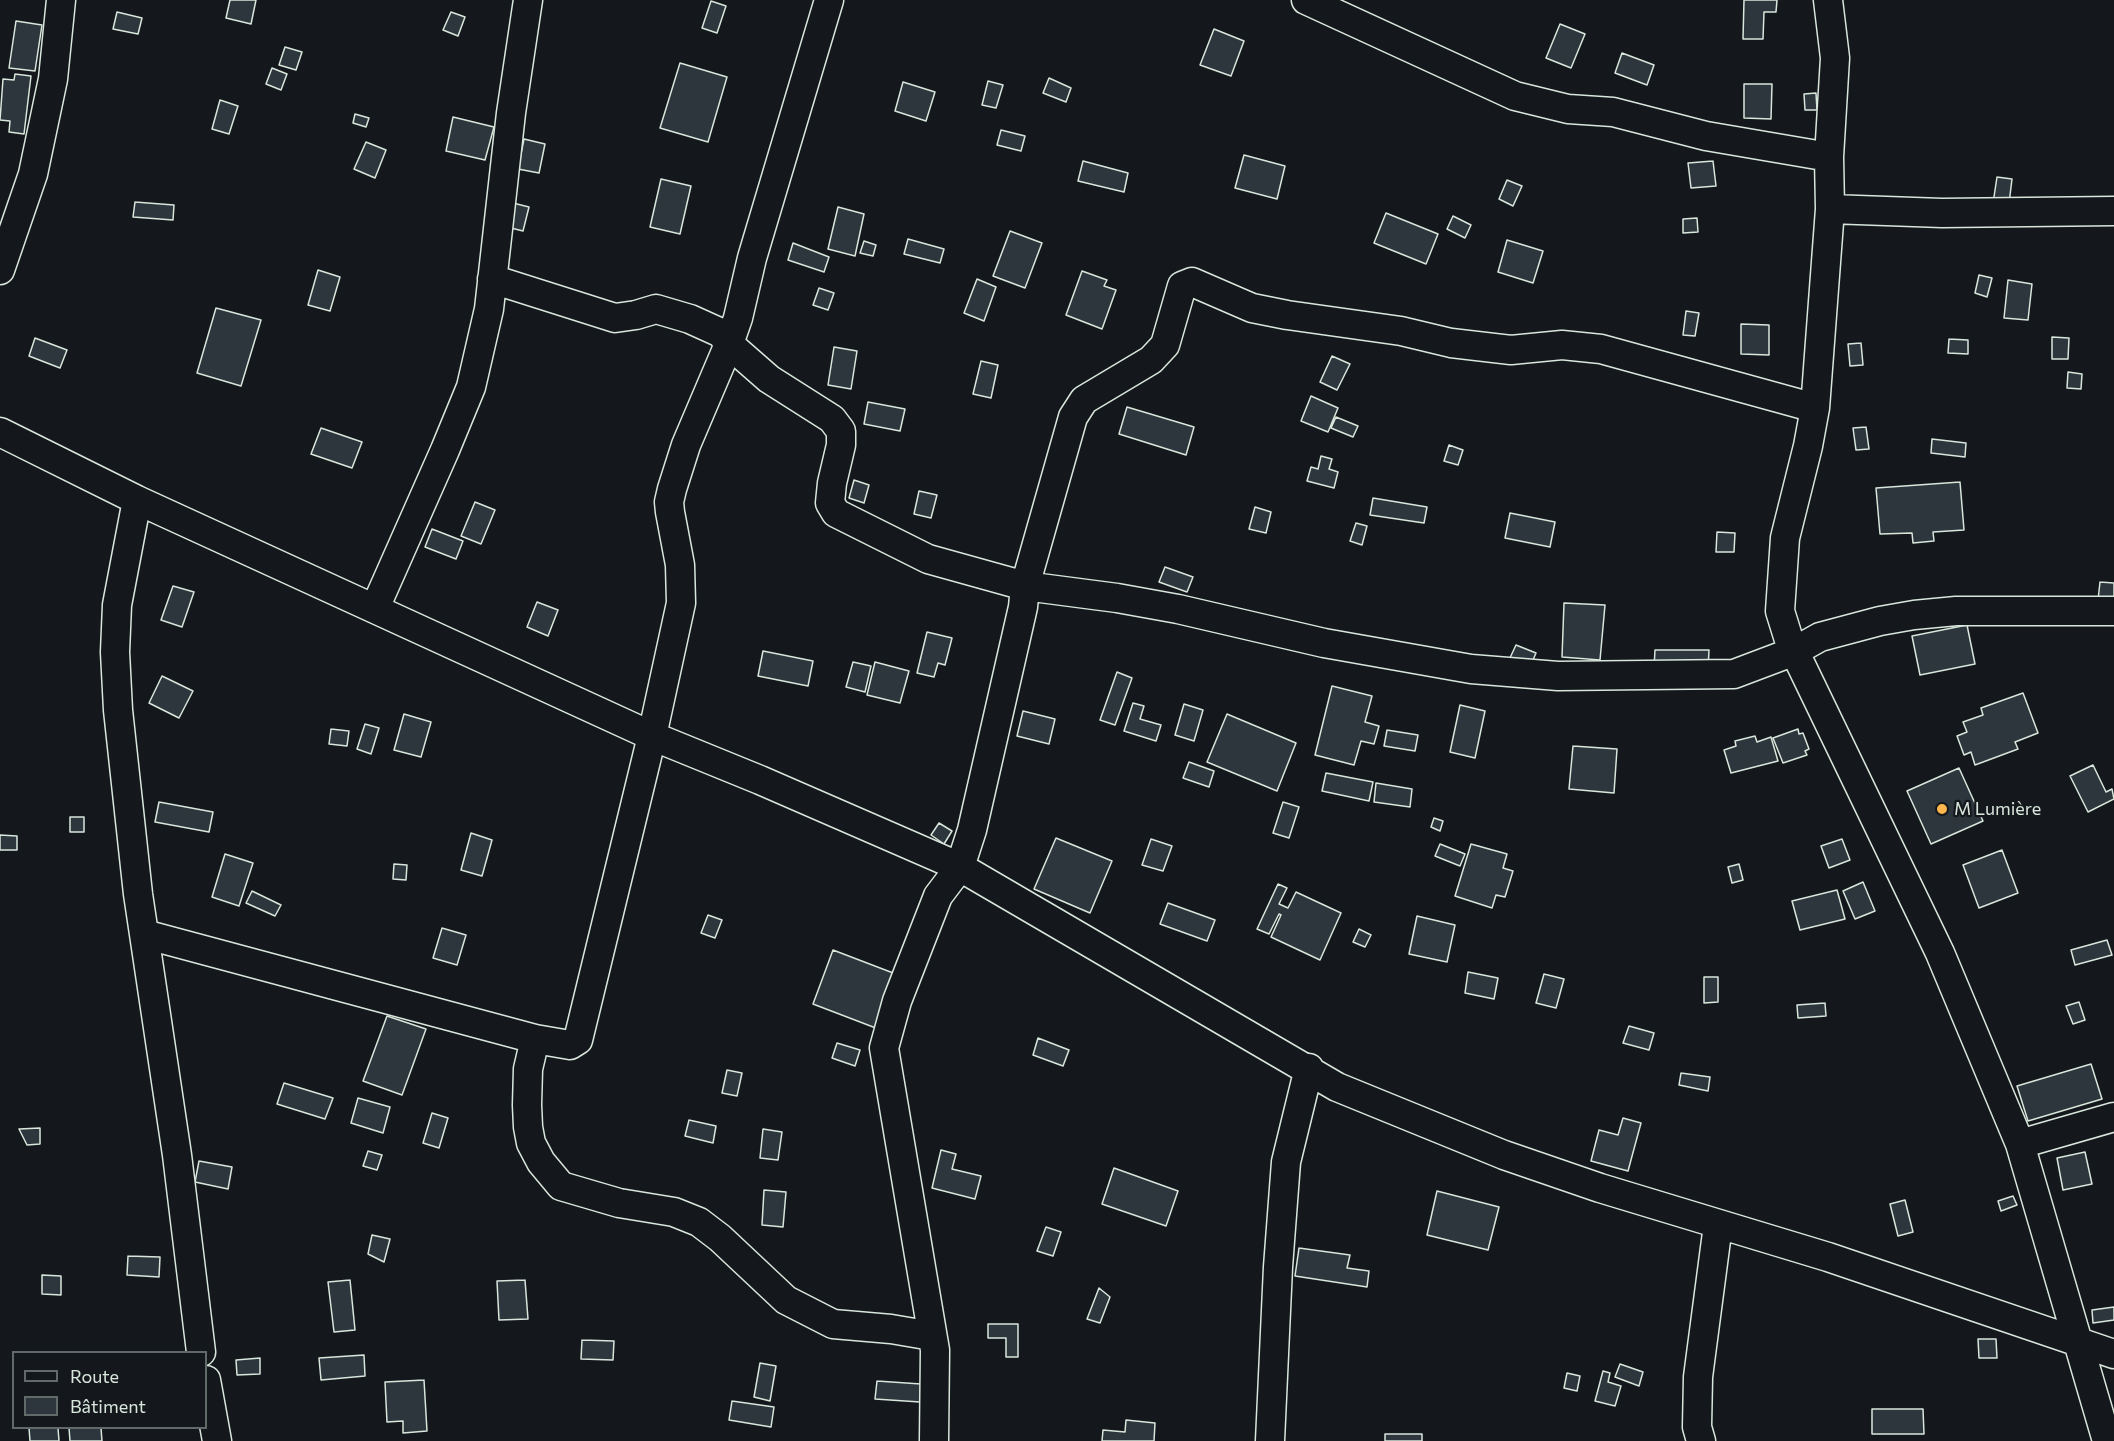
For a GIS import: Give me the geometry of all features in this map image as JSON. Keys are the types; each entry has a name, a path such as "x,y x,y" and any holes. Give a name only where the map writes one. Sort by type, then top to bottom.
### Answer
{"street":[{"path":"0,270 33,174 53,79 61,0"},
{"path":"375,609 471,387 489,309 510,113 528,0"},
{"path":"144,934 535,1039 570,1045 578,1040 652,736 681,603 680,565 669,502 686,445 738,318 752,258 829,0"},
{"path":"1306,0 1515,96 1568,109 1613,112 1706,136 1830,157"},
{"path":"1828,0 1835,58 1830,209 1815,408 1785,538 1780,611 1783,626 1940,953 2020,1144 2107,1441"},
{"path":"1830,209 1942,213 2114,211"},
{"path":"492,279 615,318 656,309 690,319 721,333 729,344 769,379 832,419 841,431 841,445 830,503 836,513 928,560 1025,586 1117,598 1178,609 1324,643 1471,669 1547,675 1734,674 1795,651 1820,638 1880,621 1914,615 1956,611 2114,611"},
{"path":"934,1441 935,1350 884,1047 897,1001 938,896 960,867 972,830 1023,607 1025,586 1073,417 1084,400 1150,360 1165,345 1182,285 1192,282 1252,308 1401,331 1451,343 1511,350 1562,345 1601,349 1815,408"},
{"path":"0,432 137,500 652,736 960,867 1309,1068 1338,1087 1504,1155 1600,1188 1828,1257 2114,1354"},
{"path":"137,500 117,605 115,652 118,710 138,894 177,1155 201,1351"},
{"path":"535,1039 528,1069 526,1105 528,1127 531,1143 541,1162 561,1186 619,1203 674,1212 699,1222 720,1238 786,1300 833,1324 891,1329 932,1336"},
{"path":"1270,1441 1286,1162 1309,1068"},
{"path":"2020,1144 2114,1117"},
{"path":"1701,1441 1698,1427 1698,1377 1718,1225"},
{"path":"207,1386 217,1441"}],"building":[{"path":"230,0 256,0 251,24 226,18"},
{"path":"1744,0 1777,0 1776,12 1764,12 1763,39 1743,39"},
{"path":"711,1 726,6 717,33 702,28"},
{"path":"117,12 142,18 138,34 113,29"},
{"path":"451,12 465,17 458,36 443,30"},
{"path":"16,21 42,25 35,71 9,68"},
{"path":"1560,24 1585,34 1571,68 1546,58"},
{"path":"1214,29 1244,41 1231,76 1200,65"},
{"path":"285,47 302,52 296,70 279,65"},
{"path":"1622,53 1654,65 1647,85 1615,73"},
{"path":"680,63 727,77 708,142 660,128"},
{"path":"272,68 287,74 281,90 266,84"},
{"path":"15,74 31,76 24,134 9,132 10,121 0,120 3,79 14,80"},
{"path":"1049,78 1071,88 1066,102 1043,93"},
{"path":"988,81 1003,85 996,108 982,105"},
{"path":"903,82 935,92 926,121 895,111"},
{"path":"1744,84 1772,84 1771,119 1744,118"},
{"path":"1816,93 1817,110 1805,110 1804,94"},
{"path":"220,100 238,106 229,134 212,129"},
{"path":"355,114 369,118 366,127 353,123"},
{"path":"453,117 494,127 485,160 446,151"},
{"path":"1001,130 1025,136 1021,151 997,145"},
{"path":"524,139 545,144 539,173 518,169"},
{"path":"366,142 386,150 375,178 354,169"},
{"path":"1244,155 1285,166 1277,199 1235,188"},
{"path":"1083,161 1128,173 1124,192 1078,181"},
{"path":"1713,161 1716,186 1691,188 1688,163"},
{"path":"1997,177 2012,179 2008,212 1992,210"},
{"path":"661,179 691,186 680,234 650,227"},
{"path":"1507,180 1522,186 1513,206 1499,199"},
{"path":"135,202 174,205 173,220 133,217"},
{"path":"509,202 529,207 523,231 503,226"},
{"path":"838,207 864,214 855,256 828,249"},
{"path":"1386,213 1438,234 1426,264 1374,243"},
{"path":"1453,216 1471,225 1465,238 1447,229"},
{"path":"1697,218 1698,232 1683,233 1683,219"},
{"path":"1010,231 1042,243 1025,288 993,276"},
{"path":"908,239 944,249 940,263 904,254"},
{"path":"1507,240 1543,251 1533,283 1498,272"},
{"path":"864,241 876,245 873,256 860,253"},
{"path":"793,243 829,257 824,272 788,260"},
{"path":"318,270 340,277 330,311 308,305"},
{"path":"1082,271 1107,280 1104,286 1116,290 1102,329 1066,315"},
{"path":"1979,275 1992,278 1987,297 1975,293"},
{"path":"977,279 996,287 984,321 964,313"},
{"path":"2008,280 2032,284 2028,320 2004,318"},
{"path":"819,288 834,293 828,310 813,305"},
{"path":"216,308 261,320 241,386 197,373"},
{"path":"1686,311 1699,313 1695,336 1683,335"},
{"path":"1741,324 1769,325 1769,355 1741,354"},
{"path":"2052,337 2069,338 2068,359 2052,359"},
{"path":"35,338 67,350 60,368 29,356"},
{"path":"1949,339 1968,340 1968,354 1948,353"},
{"path":"1861,343 1863,365 1850,366 1848,344"},
{"path":"834,347 857,351 851,389 828,385"},
{"path":"1332,356 1350,364 1337,390 1320,382"},
{"path":"981,361 998,365 991,398 973,394"},
{"path":"2068,372 2082,374 2081,389 2067,388"},
{"path":"1311,396 1338,408 1328,432 1301,421"},
{"path":"868,402 905,409 900,431 864,424"},
{"path":"1127,407 1194,427 1186,455 1119,434"},
{"path":"1336,417 1358,426 1353,437 1331,428"},
{"path":"1866,427 1869,449 1856,450 1853,428"},
{"path":"321,428 362,442 352,468 311,454"},
{"path":"1932,439 1966,443 1965,457 1931,453"},
{"path":"1449,445 1463,450 1458,465 1444,461"},
{"path":"1321,456 1332,459 1329,469 1338,472 1334,488 1307,481 1311,467 1318,469"},
{"path":"854,480 869,485 864,503 849,498"},
{"path":"1960,482 1964,530 1933,532 1934,541 1913,543 1912,533 1880,534 1876,488"},
{"path":"919,491 937,495 931,518 914,514"},
{"path":"1373,498 1427,507 1424,523 1370,515"},
{"path":"475,502 495,510 481,544 461,536"},
{"path":"1255,507 1271,512 1266,533 1249,529"},
{"path":"1510,513 1555,522 1550,547 1505,538"},
{"path":"1356,523 1367,526 1362,545 1350,541"},
{"path":"432,529 463,541 456,559 425,547"},
{"path":"1717,532 1735,533 1734,552 1716,552"},
{"path":"1165,567 1193,577 1187,592 1159,582"},
{"path":"2100,582 2114,583 2114,601 2098,600"},
{"path":"173,586 194,592 182,627 161,620"},
{"path":"537,602 558,610 548,636 527,627"},
{"path":"1564,603 1605,605 1600,660 1562,657"},
{"path":"1967,625 1975,664 1920,675 1912,636"},
{"path":"927,632 952,638 945,665 938,663 934,677 917,673"},
{"path":"1516,645 1536,653 1529,669 1509,660"},
{"path":"1655,650 1709,650 1708,669 1654,668"},
{"path":"763,651 813,661 808,686 758,676"},
{"path":"853,662 871,666 865,692 846,687"},
{"path":"875,662 909,671 900,703 867,695"},
{"path":"1117,672 1132,678 1115,725 1100,720"},
{"path":"162,676 193,691 179,718 149,703"},
{"path":"1332,686 1372,696 1365,722 1379,726 1374,744 1361,741 1354,765 1315,755"},
{"path":"2023,693 2038,733 2015,742 2018,749 1975,765 1971,752 1964,755 1957,736 1967,732 1963,722 1983,715 1981,708"},
{"path":"1133,703 1144,706 1140,719 1161,725 1156,741 1124,731"},
{"path":"1184,704 1203,710 1194,741 1175,735"},
{"path":"1460,705 1485,711 1475,758 1450,752"},
{"path":"1023,711 1055,719 1049,744 1017,736"},
{"path":"404,714 431,722 421,757 394,750"},
{"path":"1227,714 1296,743 1277,791 1207,762"},
{"path":"365,724 379,728 371,754 357,749"},
{"path":"331,729 349,731 347,746 329,744"},
{"path":"1798,729 1799,734 1803,733 1809,749 1805,751 1807,755 1783,763 1773,738"},
{"path":"1387,730 1418,735 1415,751 1384,746"},
{"path":"1755,736 1757,742 1771,737 1778,761 1731,773 1724,750 1736,746 1735,741"},
{"path":"1573,746 1617,749 1614,793 1569,789"},
{"path":"1189,762 1214,771 1209,787 1183,778"},
{"path":"2093,765 2106,792 2112,789 2114,799 2088,812 2070,776"},
{"path":"1959,768 1983,821 1931,844 1907,791"},
{"path":"1326,773 1373,782 1369,801 1322,791"},
{"path":"1376,783 1412,789 1410,807 1374,802"},
{"path":"159,802 213,812 209,832 155,822"},
{"path":"1283,802 1299,807 1289,838 1273,833"},
{"path":"70,817 84,817 84,832 70,832"},
{"path":"1434,818 1443,821 1440,831 1431,827"},
{"path":"939,823 952,831 944,844 931,835"},
{"path":"471,833 492,840 482,876 461,870"},
{"path":"0,835 17,836 17,850 0,850"},
{"path":"1056,838 1112,861 1090,913 1034,889"},
{"path":"1151,839 1172,846 1163,871 1142,865"},
{"path":"1842,839 1850,860 1829,868 1821,846"},
{"path":"1440,844 1465,854 1460,866 1435,856"},
{"path":"1471,844 1507,854 1503,868 1513,871 1505,897 1496,895 1492,908 1455,896"},
{"path":"2002,850 2018,893 1979,908 1963,865"},
{"path":"225,854 253,863 239,906 212,897"},
{"path":"394,864 407,865 406,880 393,879"},
{"path":"1739,864 1743,880 1732,883 1728,867"},
{"path":"1863,882 1875,911 1855,919 1843,891"},
{"path":"1278,884 1287,888 1279,904 1288,908 1296,892 1341,913 1320,960 1271,937 1281,915 1279,914 1269,934 1257,929"},
{"path":"1837,890 1845,919 1800,930 1792,901"},
{"path":"252,891 281,905 275,916 246,903"},
{"path":"1168,903 1215,920 1207,941 1160,924"},
{"path":"708,915 722,920 715,938 701,933"},
{"path":"1417,916 1455,925 1447,962 1409,954"},
{"path":"442,928 466,935 457,965 433,958"},
{"path":"1359,929 1371,935 1365,947 1353,942"},
{"path":"2107,940 2112,955 2075,965 2071,950"},
{"path":"833,950 901,976 881,1030 813,1004"},
{"path":"1468,972 1498,978 1494,999 1465,993"},
{"path":"1544,974 1564,979 1556,1008 1536,1003"},
{"path":"1704,977 1718,977 1718,1002 1704,1003"},
{"path":"2079,1002 2085,1020 2073,1024 2066,1006"},
{"path":"1825,1003 1826,1016 1798,1018 1797,1005"},
{"path":"387,1016 426,1029 402,1095 363,1081"},
{"path":"1629,1026 1654,1033 1649,1050 1623,1043"},
{"path":"1038,1038 1069,1050 1063,1066 1033,1055"},
{"path":"837,1043 860,1050 855,1066 832,1058"},
{"path":"2091,1064 2102,1099 2028,1121 2017,1086"},
{"path":"727,1070 742,1073 737,1096 722,1093"},
{"path":"1681,1073 1710,1077 1708,1091 1679,1085"},
{"path":"284,1083 333,1098 325,1119 277,1104"},
{"path":"358,1098 390,1107 383,1133 351,1123"},
{"path":"432,1113 448,1118 439,1148 423,1143"},
{"path":"1623,1118 1641,1123 1628,1171 1591,1161 1599,1130 1618,1135"},
{"path":"689,1120 716,1126 713,1143 685,1136"},
{"path":"40,1128 40,1144 27,1145 19,1129"},
{"path":"763,1129 782,1132 778,1160 760,1158"},
{"path":"941,1150 956,1154 952,1169 981,1176 975,1199 932,1188"},
{"path":"368,1151 382,1155 377,1170 363,1166"},
{"path":"2085,1152 2092,1184 2063,1190 2057,1158"},
{"path":"199,1161 232,1167 228,1189 195,1182"},
{"path":"1114,1168 1178,1191 1166,1226 1102,1204"},
{"path":"764,1190 786,1192 783,1227 762,1225"},
{"path":"1437,1191 1499,1207 1488,1250 1427,1235"},
{"path":"2013,1196 2017,1205 2001,1211 1998,1201"},
{"path":"1905,1200 1913,1232 1898,1236 1890,1204"},
{"path":"1046,1227 1061,1232 1053,1256 1037,1251"},
{"path":"372,1235 390,1239 384,1262 368,1254"},
{"path":"1299,1248 1350,1255 1347,1268 1369,1271 1367,1287 1295,1276"},
{"path":"128,1256 160,1257 159,1277 127,1275"},
{"path":"42,1275 61,1276 61,1295 42,1294"},
{"path":"350,1280 355,1330 334,1332 328,1282"},
{"path":"525,1280 528,1319 499,1320 497,1281"},
{"path":"1099,1288 1110,1297 1100,1323 1087,1319"},
{"path":"2114,1307 2114,1320 2093,1323 2092,1310"},
{"path":"988,1324 1018,1324 1018,1357 1006,1357 1006,1338 988,1338"},
{"path":"1978,1339 1996,1339 1997,1358 1979,1358"},
{"path":"582,1340 614,1341 613,1360 581,1359"},
{"path":"364,1355 365,1376 321,1380 319,1358"},
{"path":"260,1358 260,1374 237,1375 236,1360"},
{"path":"760,1363 776,1366 770,1401 754,1397"},
{"path":"1620,1364 1643,1372 1639,1386 1615,1377"},
{"path":"1603,1371 1610,1373 1608,1382 1621,1386 1615,1406 1595,1401"},
{"path":"1567,1373 1580,1376 1577,1391 1564,1388"},
{"path":"424,1380 427,1431 403,1433 403,1421 387,1422 385,1382"},
{"path":"877,1381 921,1384 920,1402 875,1399"},
{"path":"732,1401 774,1407 771,1427 729,1420"},
{"path":"1872,1409 1923,1409 1924,1434 1872,1434"},
{"path":"1126,1420 1155,1423 1154,1441 1102,1441 1103,1430 1125,1432"},
{"path":"29,1429 58,1429 59,1441 30,1441"},
{"path":"69,1429 101,1429 102,1441 70,1441"},
{"path":"1385,1434 1422,1434 1422,1441 1385,1441"}],"place":[{"name":"M Lumière","path":"1942,809"}]}
